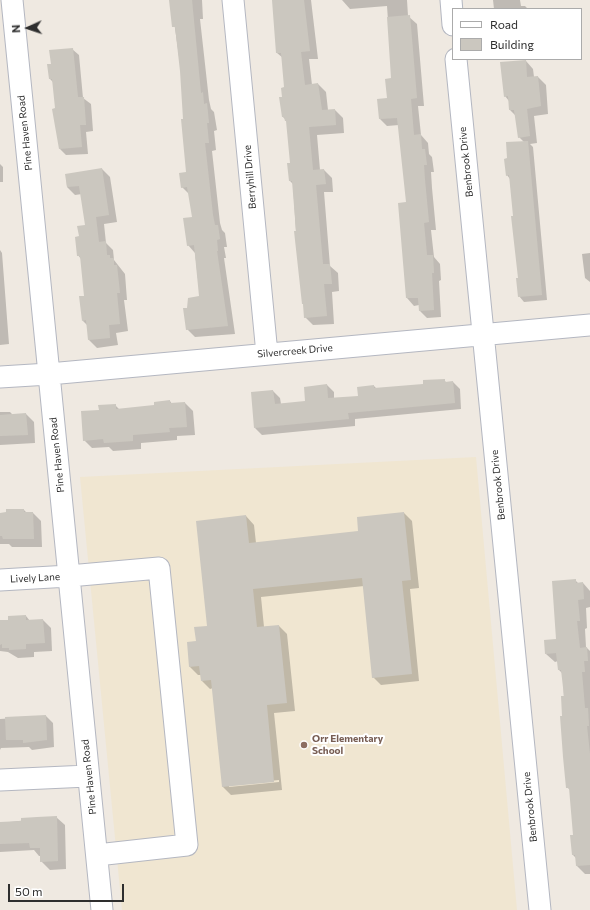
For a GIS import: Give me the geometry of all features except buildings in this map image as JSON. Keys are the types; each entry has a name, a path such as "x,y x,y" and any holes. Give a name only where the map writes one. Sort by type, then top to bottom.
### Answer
{"street":[{"name":"Pine Haven Road","path":"12,0 102,910"},
{"name":"Berryhill Drive","path":"233,0 267,354"},
{"path":"451,0 452,12"},
{"name":"Benbrook Drive","path":"456,60 540,910"},
{"name":"Silvercreek Drive","path":"0,377 49,374 590,325"},
{"name":"Lively Lane","path":"0,580 69,576 159,568 187,845 97,855"},
{"path":"0,780 88,776"}],"shaded area":[{"name":"Orr Elementary School","path":"476,457 517,910 122,910 80,477"}],"place":[{"name":"Orr Elementary School","path":"304,745"}]}
